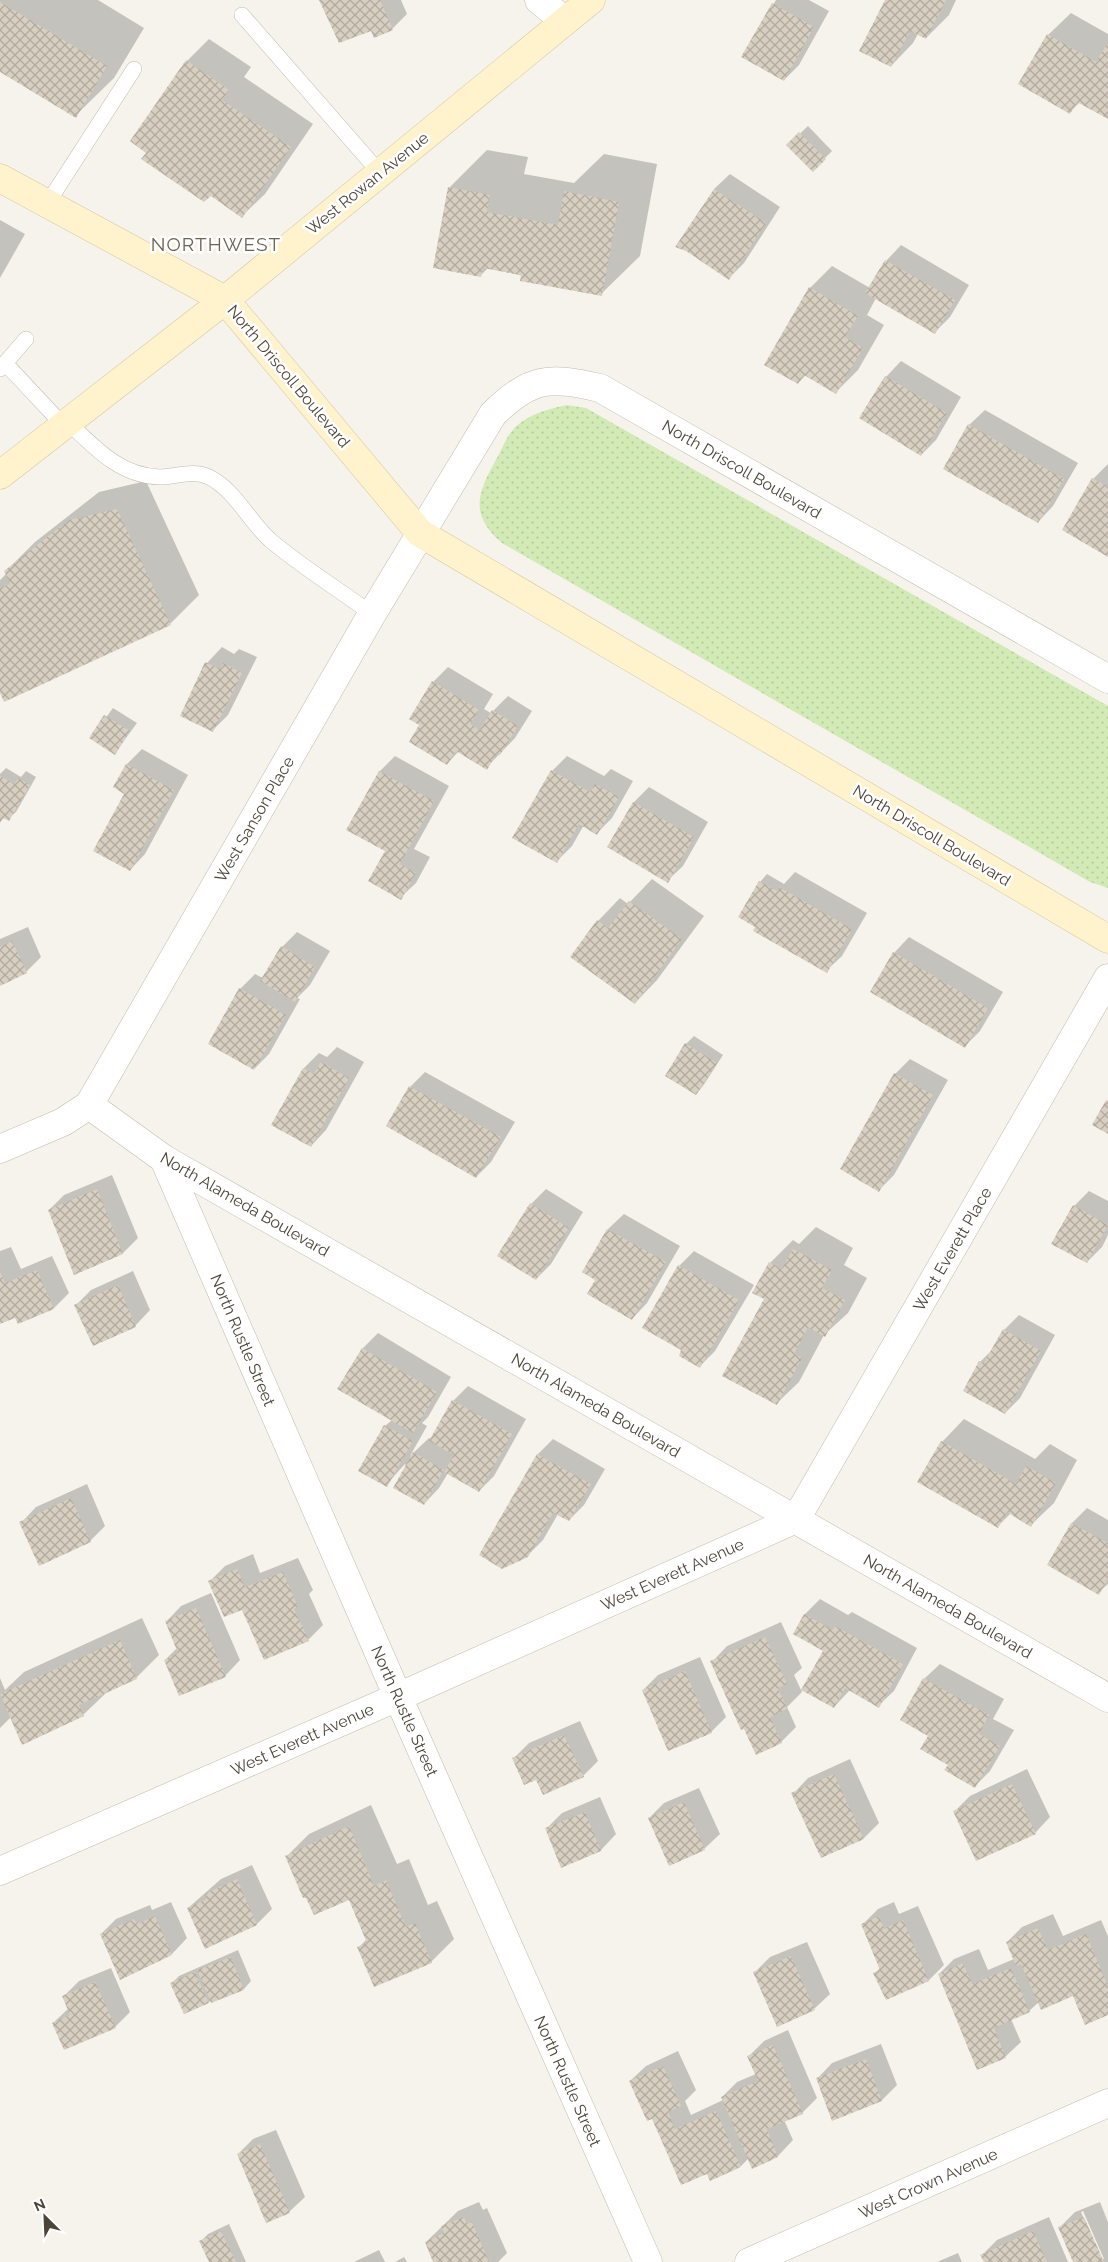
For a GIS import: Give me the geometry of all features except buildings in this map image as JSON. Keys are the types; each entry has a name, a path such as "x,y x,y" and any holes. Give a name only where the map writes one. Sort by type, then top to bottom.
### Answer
{"main road":[{"name":"West Rowan Avenue","path":"0,475 225,300 591,0"},
{"name":"North Driscoll Boulevard","path":"0,178 225,300 420,533 1108,938"}],"street":[{"path":"539,0 565,21"},
{"name":"North Driscoll Boulevard","path":"420,533 493,414 511,396 529,385 548,380 574,382 600,388 1108,679"},
{"name":"West Sanson Place","path":"89,1105 420,533"},
{"name":"West Everett Place","path":"796,1519 1108,978"},
{"path":"0,1149 63,1122 89,1105"},
{"name":"North Alameda Boulevard","path":"89,1105 164,1159 1108,1698"},
{"name":"North Rustle Street","path":"164,1159 398,1697 648,2262"},
{"name":"West Everett Avenue","path":"0,1871 398,1697 796,1519"},
{"name":"West Crown Avenue","path":"749,2262 1108,2103"}],"lane":[{"path":"242,15 380,172"},
{"path":"47,204 134,69"},
{"path":"26,339 2,366 106,458 133,473 161,477 187,473 208,476 228,492 270,540 372,614"}],"green space":[{"path":"567,405 586,408 1108,706 1108,888 1090,882 502,543 491,532 480,512 481,492 485,482 508,437 517,425 537,413"}],"district":[{"name":"NORTHWEST","path":"216,244"}]}
